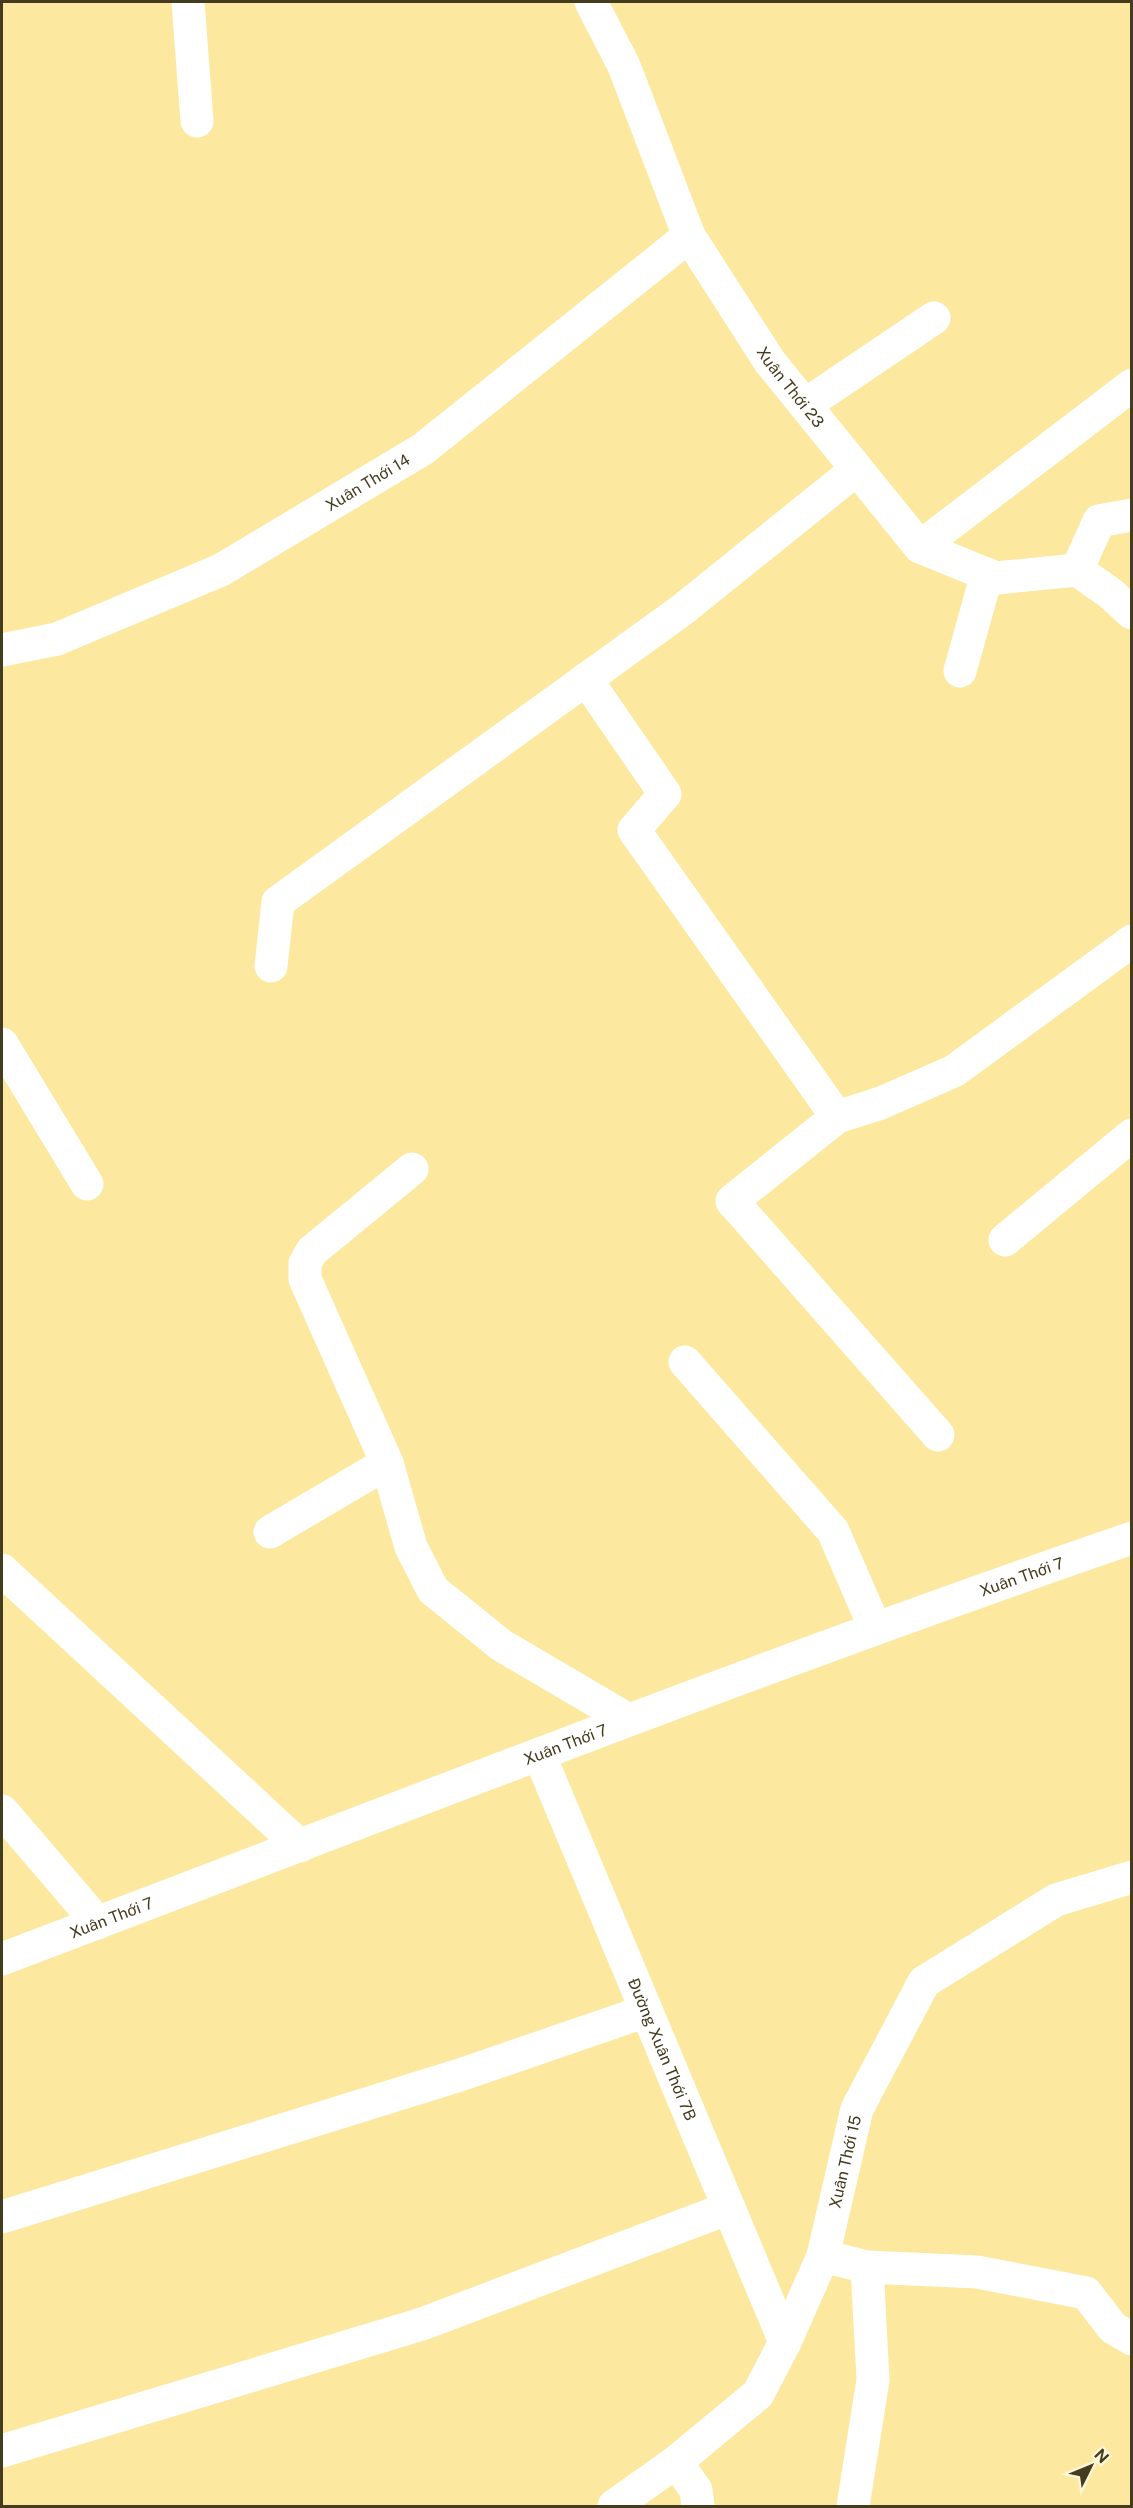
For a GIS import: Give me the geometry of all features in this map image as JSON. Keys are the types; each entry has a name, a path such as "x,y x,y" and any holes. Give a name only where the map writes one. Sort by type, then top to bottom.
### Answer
{"street":[{"path":"188,2 197,122"},
{"name":"Xuân Thới 23","path":"591,2 624,66 689,236 770,362 920,547 996,578 1077,570"},
{"name":"Xuân Thới 14","path":"2,650 57,639 221,570 423,449 689,236"},
{"path":"806,405 934,318"},
{"path":"920,547 1131,385"},
{"path":"271,966 278,902 682,610 857,469"},
{"path":"1131,515 1099,521 1077,570 1110,593 1131,613"},
{"path":"960,671 987,574"},
{"path":"586,679 665,794 634,830 837,1117"},
{"path":"938,1435 732,1201 837,1117 882,1103 954,1071 1131,941"},
{"path":"2,1044 87,1184"},
{"path":"1005,1240 1131,1135"},
{"path":"412,1169 312,1251 304,1263 305,1279 387,1463 411,1547 433,1590 501,1645 627,1719"},
{"path":"685,1362 833,1531 875,1628"},
{"path":"270,1532 387,1463"},
{"name":"Xuân Thới 7","path":"2,1959 627,1719 875,1628 1131,1538"},
{"path":"2,1570 300,1846"},
{"name":"Đường Xuân Thới 7B","path":"539,1754 785,2342"},
{"path":"2,1811 98,1923"},
{"name":"Xuân Thới 15","path":"614,2506 676,2462 759,2394 823,2256 857,2109 924,1982 1056,1900 1131,1878"},
{"path":"2,2217 460,2075 646,2011"},
{"path":"2,2451 422,2324 729,2208"},
{"path":"823,2256 867,2267 977,2272 1086,2293 1113,2328 1131,2339"},
{"path":"853,2506 873,2380 867,2267"},
{"path":"676,2462 696,2490 698,2506"}]}
